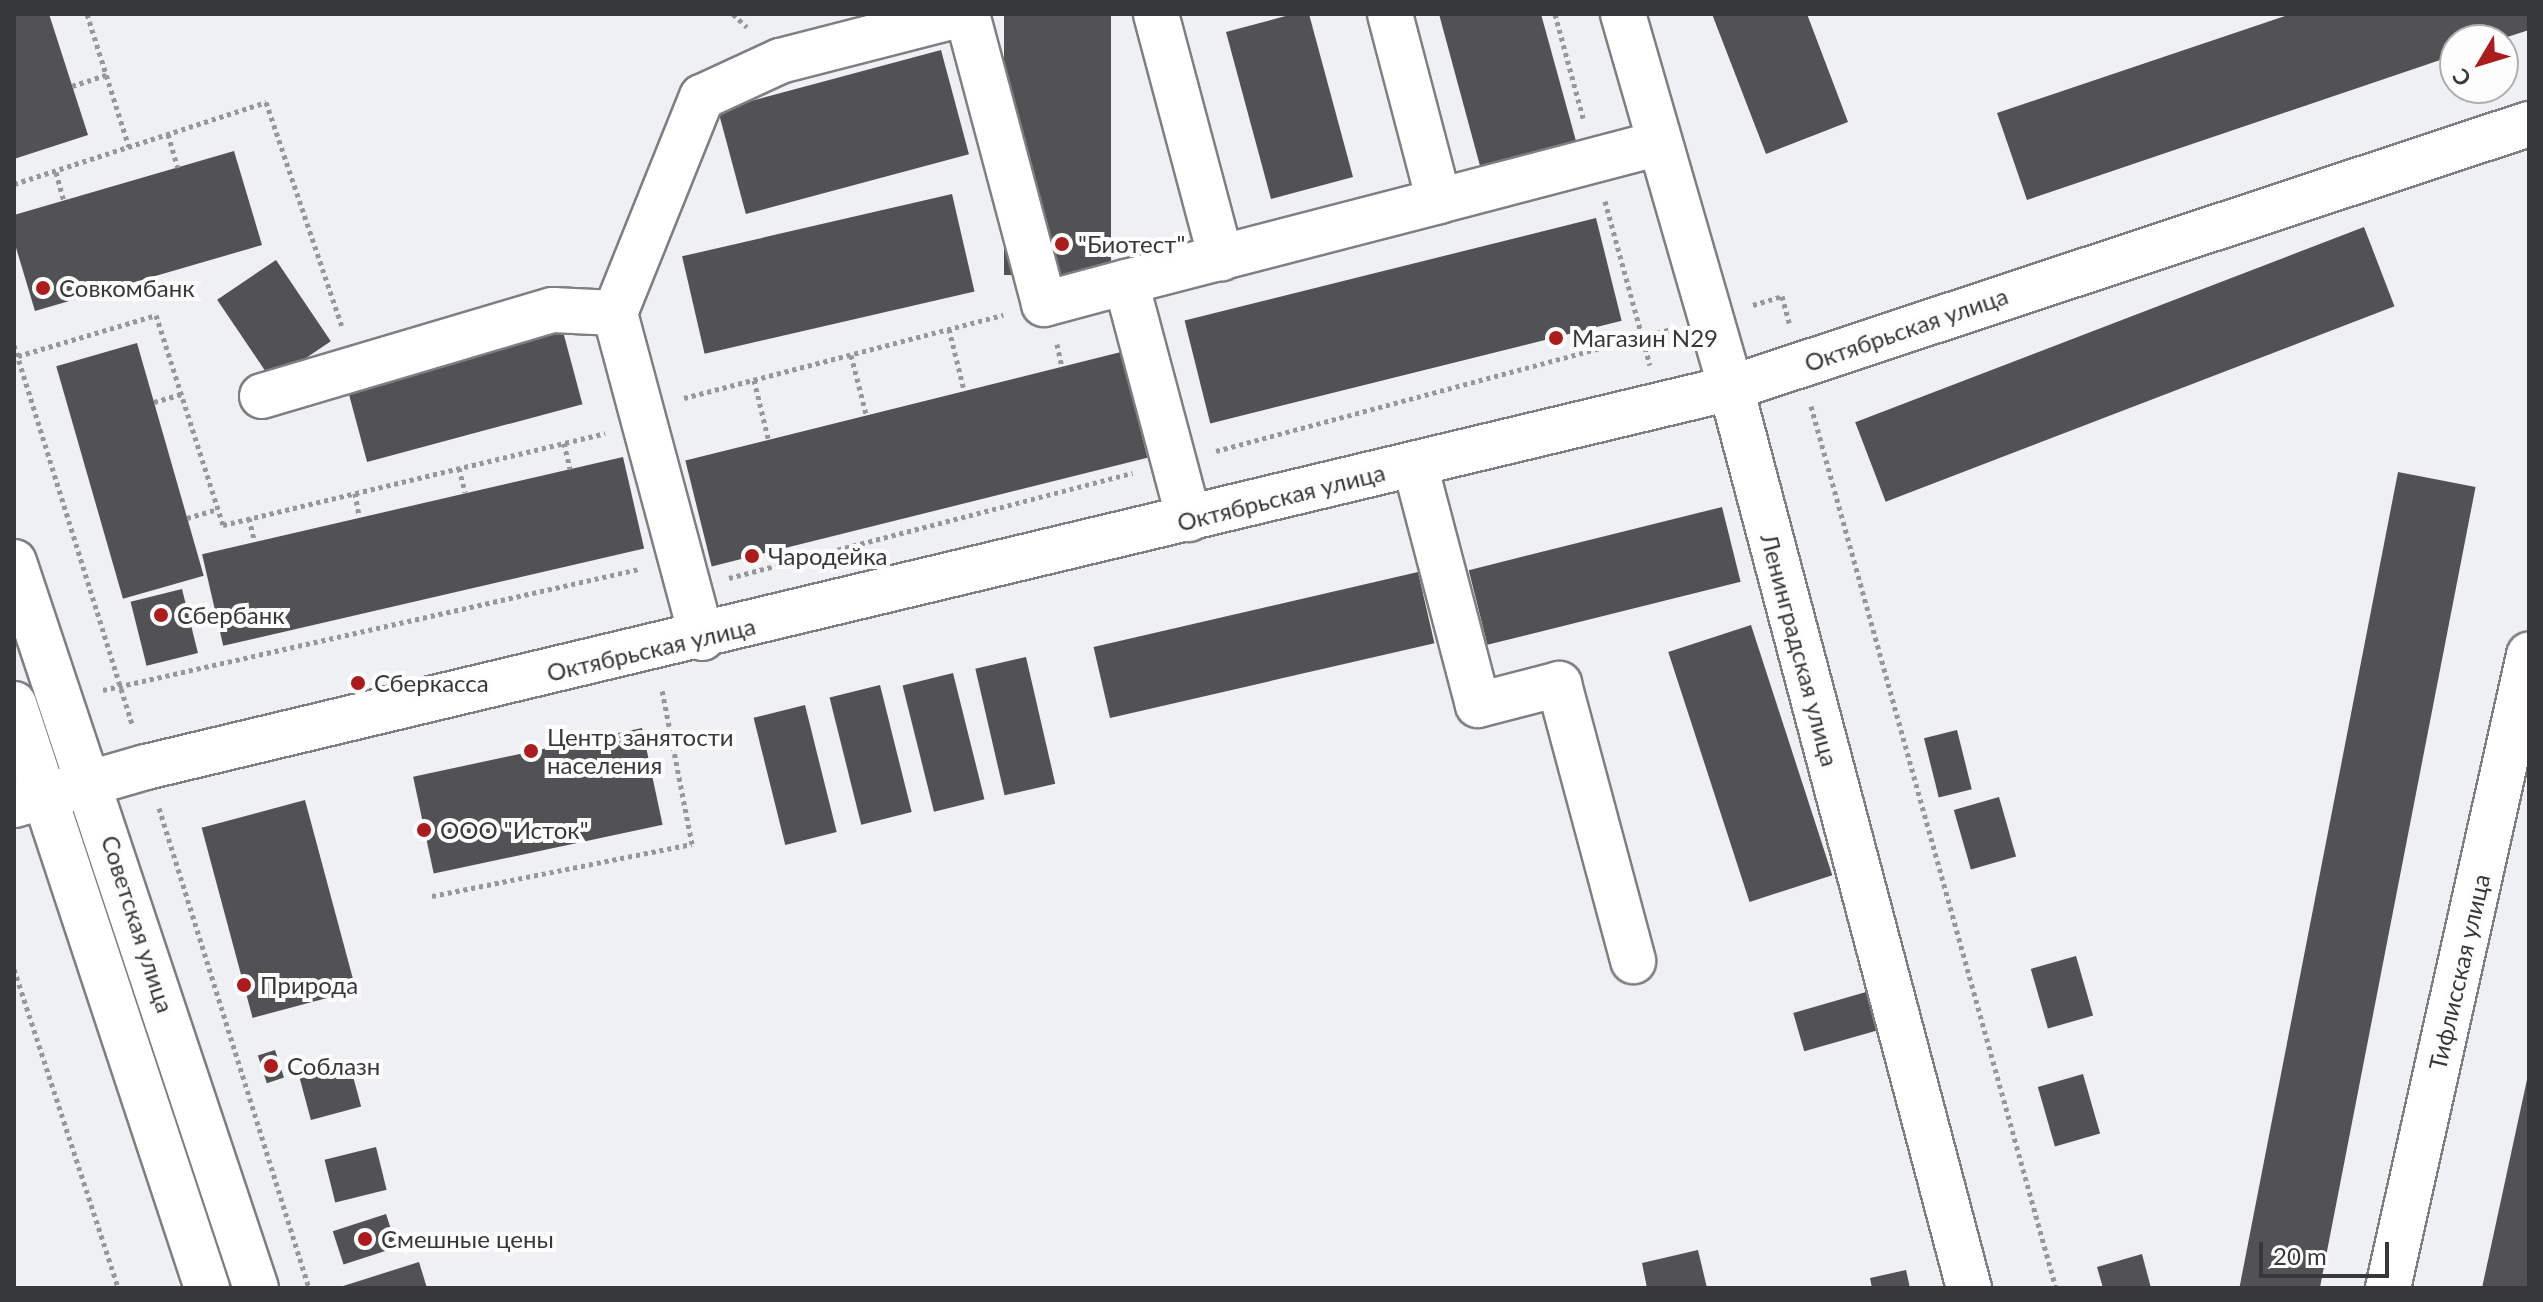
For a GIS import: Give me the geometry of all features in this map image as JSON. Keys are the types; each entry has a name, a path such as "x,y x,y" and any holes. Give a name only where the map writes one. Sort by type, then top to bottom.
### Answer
{"street":[{"path":"702,638 615,313 702,97 780,61 965,14 1044,304 1660,143"},
{"path":"1156,14 1221,258"},
{"path":"1390,14 1439,201"},
{"name":"Ленинградская улица","path":"1623,14 1731,388 1969,1288"},
{"name":"Октябрьская улица","path":"30,800 146,767 702,638 1731,388 2529,124"},
{"path":"1126,282 1189,519"},
{"path":"262,396 553,310 615,313"},
{"path":"1415,465 1478,705 1559,684 1633,961"},
{"name":"Советская улица","path":"14,562 91,782 256,1288"},
{"name":"Тифлисская улица","path":"2388,1288 2529,655"},
{"name":"Советская улица","path":"14,704 30,800 207,1288"}],"path":[{"path":"87,14 129,147"},
{"path":"1555,14 1660,405"},
{"path":"72,86 106,75"},
{"path":"14,184 266,102 356,369"},
{"path":"168,134 178,168"},
{"path":"56,172 64,201"},
{"path":"1782,296 2056,1288"},
{"path":"18,356 156,315 223,525 564,443 754,380 1044,304"},
{"path":"949,329 964,390"},
{"path":"14,345 309,1288"},
{"path":"851,355 866,414"},
{"path":"754,380 768,438"},
{"path":"154,402 182,394"},
{"path":"564,443 570,469"},
{"path":"459,468 465,492"},
{"path":"355,493 359,516"},
{"path":"187,518 218,509"},
{"path":"249,518 254,539"},
{"path":"61,701 679,560"},
{"path":"432,896 692,844 655,649"},
{"path":"14,969 118,1288"}],"building":[{"path":"14,14 49,14 88,135 14,159"},
{"path":"1004,14 1111,14 1111,275 1004,275"},
{"path":"1293,14 1309,14 1353,177 1271,199 1226,32"},
{"path":"1439,14 1541,14 1579,152 1483,177"},
{"path":"1712,14 1807,14 1848,122 1766,154"},
{"path":"2291,14 2529,14 2529,30 2519,33 2519,24 2439,24 2439,60 2027,200 1997,113"},
{"path":"941,50 969,154 746,214 718,110"},
{"path":"234,151 262,245 35,311 14,241 14,215"},
{"path":"952,194 974,291 705,354 682,256"},
{"path":"1596,218 1622,321 1210,423 1185,321"},
{"path":"2364,227 2394,306 1886,502 1855,422"},
{"path":"276,260 331,341 272,381 217,300"},
{"path":"561,324 582,404 367,462 346,382"},
{"path":"137,343 204,576 123,599 56,366"},
{"path":"1121,352 1147,458 712,566 685,461"},
{"path":"623,457 644,549 223,646 202,554"},
{"path":"2398,472 2476,487 2320,1288 2240,1287"},
{"path":"1722,507 1741,582 1487,645 1469,570"},
{"path":"1418,572 1434,643 1110,718 1094,647"},
{"name":"Сбербанк","path":"182,589 198,653 147,666 131,602"},
{"path":"1751,625 1832,875 1750,902 1668,652"},
{"path":"1026,657 1055,784 1005,795 975,669"},
{"path":"953,673 984,799 934,812 903,686"},
{"path":"880,685 912,812 861,825 830,698"},
{"path":"805,705 837,832 785,845 754,718"},
{"path":"642,728 663,825 434,873 413,777"},
{"path":"1957,730 1972,789 1939,797 1924,738"},
{"path":"1999,797 2016,857 1971,870 1954,810"},
{"path":"305,800 356,990 253,1018 202,828"},
{"path":"2076,956 2093,1016 2048,1029 2031,969"},
{"path":"1873,990 1884,1028 1804,1051 1793,1013"},
{"name":"Соблазн","path":"275,1050 284,1078 267,1083 258,1056"},
{"path":"350,1065 361,1107 311,1120 300,1078"},
{"path":"2083,1074 2100,1134 2055,1147 2038,1087"},
{"path":"2528,1075 2529,1288 2482,1288"},
{"path":"376,1147 387,1190 335,1203 325,1160"},
{"name":"Смешные цены","path":"386,1214 397,1247 344,1265 333,1231"},
{"path":"1698,1250 1707,1288 1647,1288 1642,1263"},
{"path":"2142,1254 2151,1288 2103,1288 2097,1267"},
{"path":"419,1262 427,1288 340,1287"},
{"path":"1906,1270 1910,1288 1872,1288 1870,1278"}],"place":[{"name":"\"Биотест\"","path":"1062,244"},
{"name":"Совкомбанк","path":"43,288"},
{"name":"Магазин N29","path":"1556,338"},
{"name":"Чародейка","path":"752,556"},
{"name":"Сбербанк","path":"161,615"},
{"name":"Сберкасса","path":"358,683"},
{"name":"Центр занятости населения","path":"531,751"},
{"name":"ООО \"Исток\"","path":"424,830"},
{"name":"Природа","path":"244,985"},
{"name":"Соблазн","path":"271,1066"},
{"name":"Смешные цены","path":"365,1239"}]}
